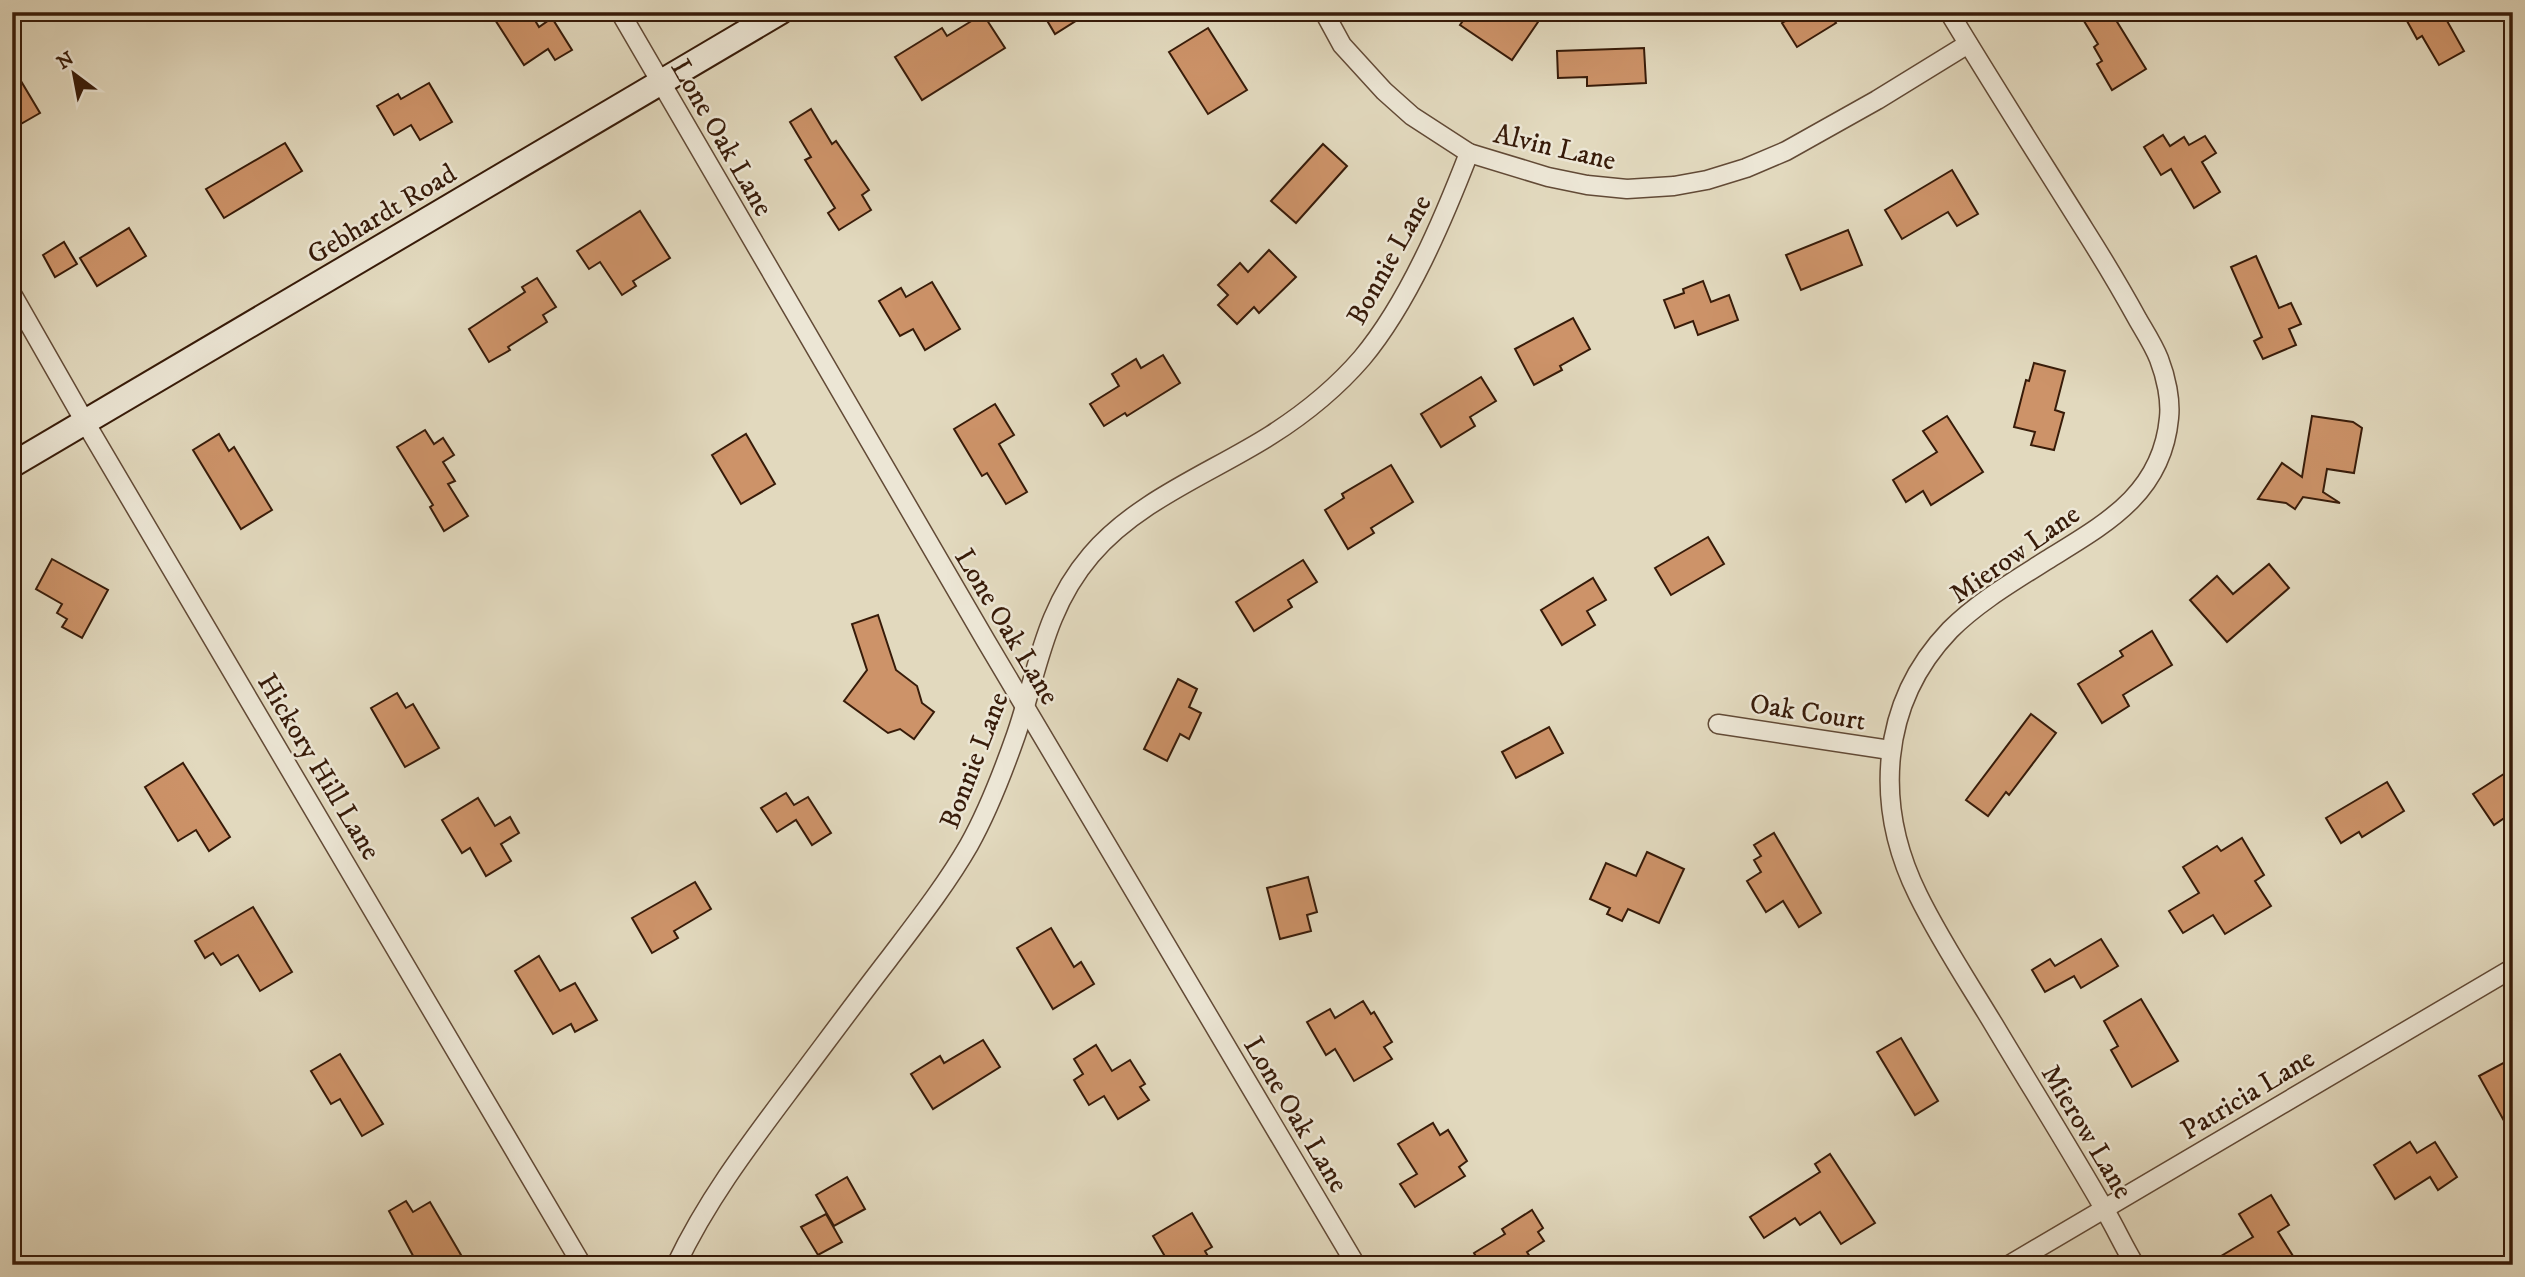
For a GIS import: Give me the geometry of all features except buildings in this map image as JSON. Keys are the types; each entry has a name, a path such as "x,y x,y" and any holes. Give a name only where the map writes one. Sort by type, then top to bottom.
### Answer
{"street":[{"name":"Lone Oak Lane","path":"620,12 1024,704 1356,1265"},
{"name":"Gebhardt Road","path":"12,465 780,12"},
{"name":"Alvin Lane","path":"1324,12 1342,45 1384,91 1412,116 1469,153 1505,166 1587,185 1627,189 1674,186 1707,180 1746,168 1786,151 1968,44"},
{"name":"Mierow Lane","path":"1949,12 2113,274 2158,356 2165,380 2169,415 2164,445 2139,494 2115,516 1978,606 1952,628 1929,654 1897,719 1890,750 1891,807 1898,844 1917,892 1942,939 2105,1209 2135,1265"},
{"name":"Bonnie Lane","path":"677,1265 706,1206 914,925 968,847 987,810 1016,734 1040,650 1070,584 1090,556 1113,532 1150,506 1272,434 1337,383 1362,358 1387,324 1409,286 1469,153"},
{"name":"Hickory Hill Lane","path":"12,294 582,1265"},
{"name":"Oak Court","path":"1718,724 1890,750"},
{"name":"Patricia Lane","path":"2009,1265 2513,968"}]}
